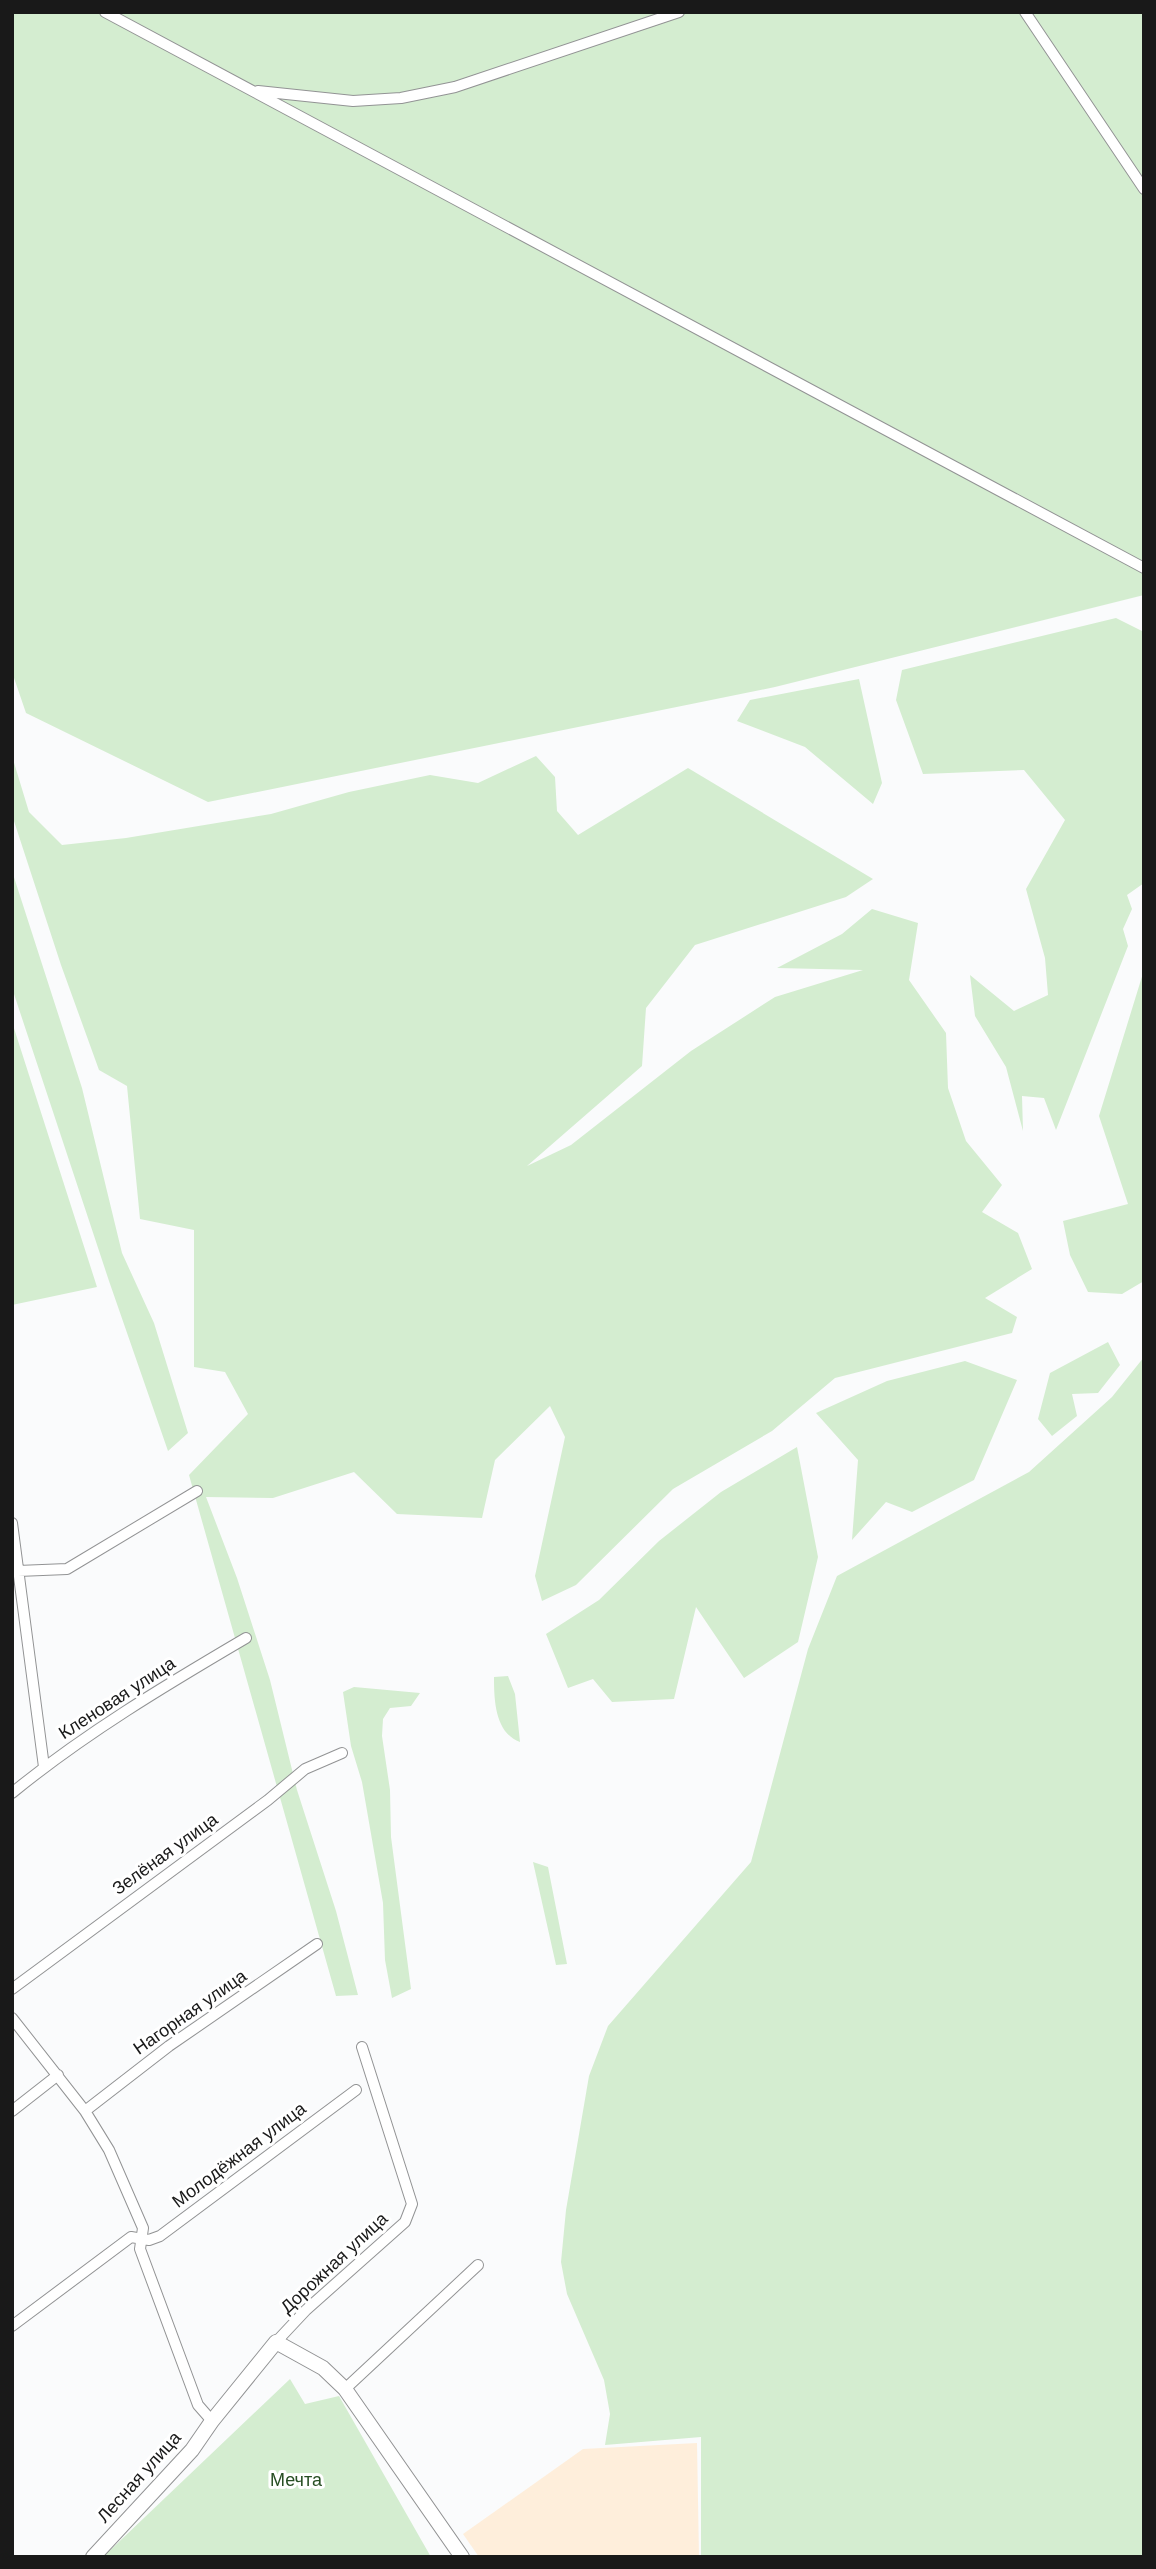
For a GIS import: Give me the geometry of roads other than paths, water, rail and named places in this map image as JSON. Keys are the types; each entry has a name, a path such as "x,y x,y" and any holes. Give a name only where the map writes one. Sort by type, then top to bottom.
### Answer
{"street":[{"path":"105,12 1144,568"},
{"path":"251,90 353,101 401,98 455,87 679,12"},
{"path":"1025,12 1144,189"},
{"path":"18,1571 67,1569 197,1491"},
{"path":"12,1523 44,1767"},
{"name":"Кленовая улица","path":"12,1793 44,1767 246,1637"},
{"name":"Зелёная улица","path":"12,1989 268,1800 305,1769 342,1753"},
{"name":"Нагорная улица","path":"85,2111 170,2046 317,1944"},
{"path":"12,2018 85,2111 109,2150 143,2228 140,2249 198,2405 212,2421"},
{"name":"Дорожная улица","path":"276,2342 306,2310 405,2222 412,2204 362,2047"},
{"path":"12,2110 58,2075"},
{"name":"Молодёжная улица","path":"12,2326 131,2237 149,2240 160,2236 356,2090"},
{"path":"345,2389 478,2265"},
{"path":"276,2342 323,2368 345,2389 461,2557"},
{"name":"Лесная улица","path":"93,2557 192,2450 276,2342"}],"park label":[{"name":"Мечта","path":"296,2480"}]}
